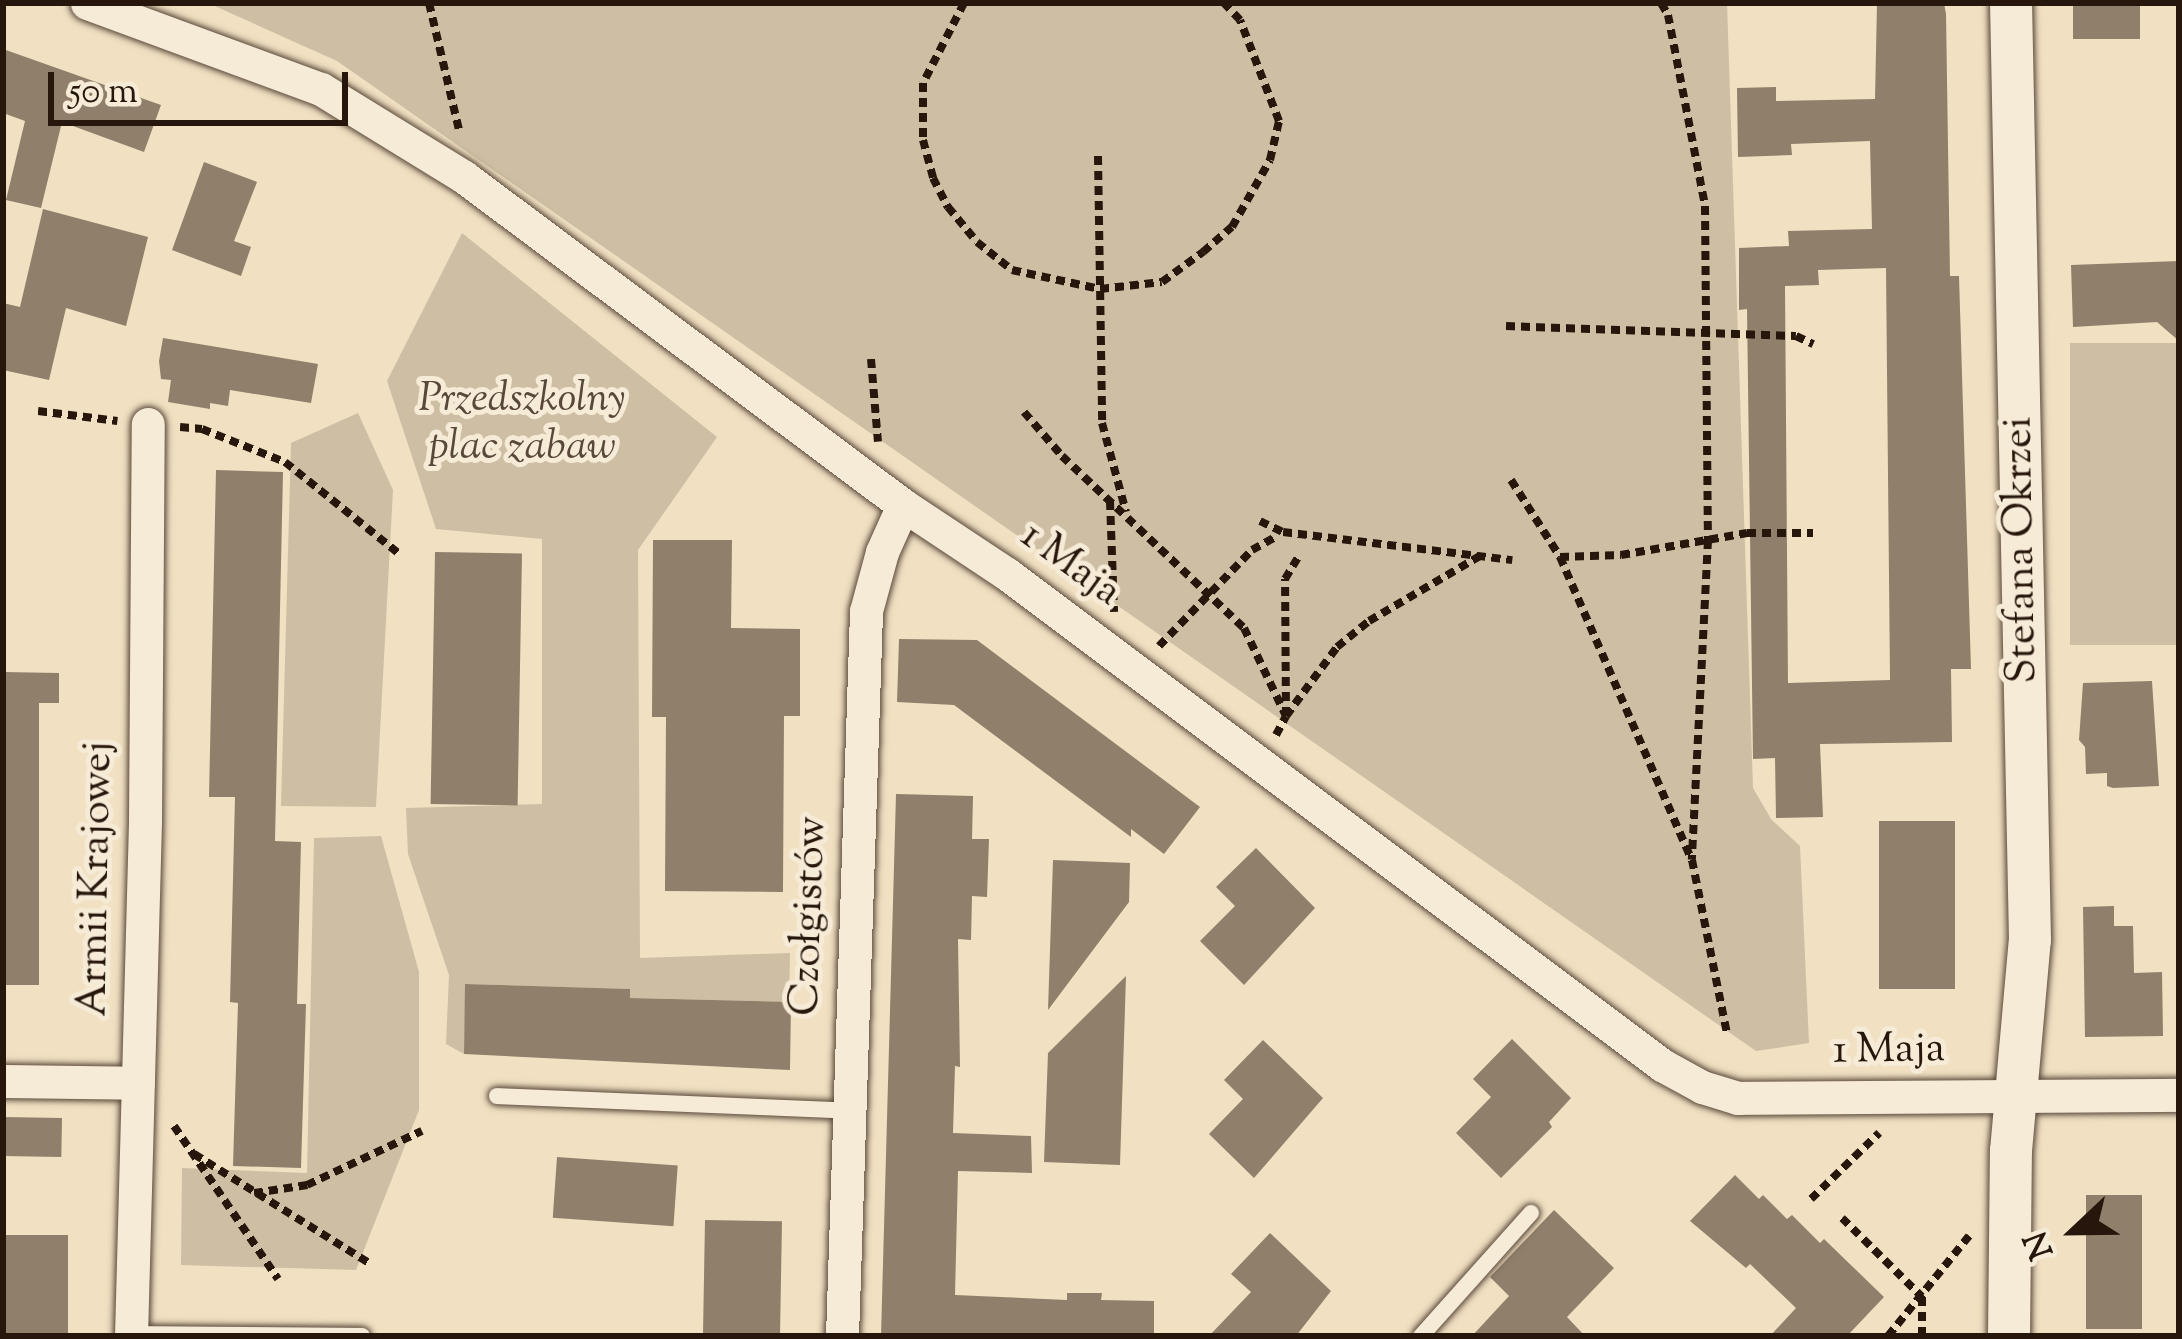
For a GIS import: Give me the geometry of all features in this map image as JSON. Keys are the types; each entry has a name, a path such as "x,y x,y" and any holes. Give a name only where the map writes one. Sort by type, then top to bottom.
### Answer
{"street":[{"name":"1 Maja","path":"87,3 322,89 482,190 903,505 1007,574 1662,1065 1738,1098 2179,1095"},
{"name":"Stefana Okrzei","path":"2009,1336 2011,1151 2030,940 2011,3"},
{"name":"Armii Krajowej","path":"130,1335 148,424"},
{"name":"Czołgistów","path":"842,1336 866,611 882,553 903,505"},
{"path":"3,1081 138,1084"}],"lane":[{"path":"497,1096 849,1111"},
{"path":"1421,1336 1531,1213"},
{"path":"130,1335 362,1336"}],"path":[{"path":"964,3 923,83 923,140 933,178 947,207 976,242 1012,270 1100,289 1162,282 1203,252 1232,226 1270,160 1279,121 1240,20 1223,3"},
{"path":"1665,3 1706,206 1703,334 1708,540 1692,860"},
{"path":"1098,156 1102,423 1126,513"},
{"path":"1506,326 1796,336 1813,344"},
{"path":"871,359 878,446"},
{"path":"1024,412 1244,628 1286,716"},
{"path":"218,439 299,471 398,553"},
{"path":"1511,479 1560,556 1692,860 1727,1033"},
{"path":"1110,500 1114,621"},
{"path":"1260,520 1283,532 1512,560"},
{"path":"1560,556 1621,555 1748,533 1813,533"},
{"path":"1154,652 1252,550 1275,537"},
{"path":"1286,716 1285,579 1298,556"},
{"path":"1274,738 1336,647 1369,621 1480,556"},
{"path":"170,1120 278,1279"},
{"path":"1811,1199 1887,1125"},
{"path":"253,1194 307,1184 422,1131"},
{"path":"194,1154 369,1263"},
{"path":"1842,1218 1922,1298 1922,1336"},
{"path":"1888,1336 1974,1230"}],"green space":[{"path":"208,3 1727,3 1753,788 1771,819 1800,846 1809,1043 1756,1051 337,61"},
{"name":"Przedszkolny plac zabaw","path":"462,233 717,437 638,550 640,958 790,953 789,1002 630,998 629,989 466,984 464,1054 446,1044 449,975 408,854 406,808 542,804 542,539 436,529 387,381"},
{"path":"2070,343 2179,343 2179,645 2070,645"},
{"path":"358,413 393,490 376,807 281,806 291,443"},
{"path":"381,836 419,972 419,1110 356,1270 181,1265 182,1168 307,1173 314,838"}],"building":[{"path":"1877,3 1944,3 1950,276 1959,276 1971,669 1951,669 1952,742 1820,744 1823,817 1776,818 1775,758 1753,759 1747,309 1739,310 1739,248 1789,246 1788,231 1872,229 1870,141 1791,144 1792,155 1738,157 1737,88 1776,87 1776,101 1875,99","holes":["1886,268 1890,680 1788,683 1785,286 1819,285 1818,270"]},
{"path":"2073,3 2140,3 2140,39 2073,39"},
{"path":"3,49 161,105 144,152 62,122 41,208 6,200 25,121 3,113"},
{"path":"204,162 257,182 234,241 251,247 241,276 172,250"},
{"path":"43,209 148,237 126,326 66,308 49,380 3,370 3,303 20,307"},
{"path":"2179,261 2179,341 2157,322 2073,327 2071,265"},
{"path":"163,338 318,364 311,403 230,390 228,406 210,403 210,409 168,402 171,380 161,379 159,361"},
{"path":"216,470 283,472 275,841 301,842 297,1004 306,1004 301,1168 233,1166 238,1003 230,1002 235,797 209,797"},
{"path":"653,540 732,540 731,628 800,629 800,716 784,716 783,892 665,891 666,717 652,717"},
{"path":"435,552 522,554 518,805 431,804"},
{"path":"899,639 977,640 1200,807 1164,854 1131,829 1131,837 954,705 897,702"},
{"path":"3,672 59,673 59,703 39,703 39,985 3,985"},
{"path":"2152,681 2159,786 2107,786 2107,773 2086,774 2085,747 2079,740 2083,683"},
{"path":"896,794 973,796 972,839 989,839 987,897 972,896 971,940 958,939 960,1067 955,1066 953,1133 1031,1136 1032,1173 958,1171 955,1295 1067,1300 1067,1293 1102,1293 1101,1300 1154,1301 1154,1336 881,1336"},
{"path":"1879,821 1955,821 1955,989 1879,989"},
{"path":"1256,848 1315,908 1244,985 1200,941 1235,906 1216,887"},
{"path":"1053,860 1130,863 1129,902 1048,1010"},
{"path":"2114,906 2114,926 2133,926 2134,973 2162,972 2163,1036 2085,1037 2083,907"},
{"path":"1126,976 1120,1165 1044,1162 1048,1053"},
{"path":"465,984 630,989 630,998 791,1002 790,1070 464,1054"},
{"path":"1512,1039 1571,1098 1549,1122 1552,1127 1501,1178 1456,1133 1491,1097 1473,1079"},
{"path":"1263,1040 1323,1098 1254,1178 1209,1134 1243,1099 1224,1080"},
{"path":"3,1117 62,1118 61,1157 3,1156"},
{"path":"557,1157 678,1165 673,1226 553,1218"},
{"path":"1735,1175 1787,1219 1792,1215 1820,1243 1824,1239 1884,1297 1847,1336 1770,1336 1796,1308 1750,1264 1746,1268 1690,1221"},
{"path":"2086,1195 2142,1195 2142,1329 2086,1329"},
{"path":"1554,1210 1614,1268 1567,1317 1585,1336 1472,1336 1509,1296 1490,1277"},
{"path":"705,1220 782,1221 780,1336 703,1336"},
{"path":"1270,1233 1331,1291 1296,1336 1209,1336 1251,1292 1231,1274"},
{"path":"3,1235 68,1235 68,1336 3,1336"}]}
